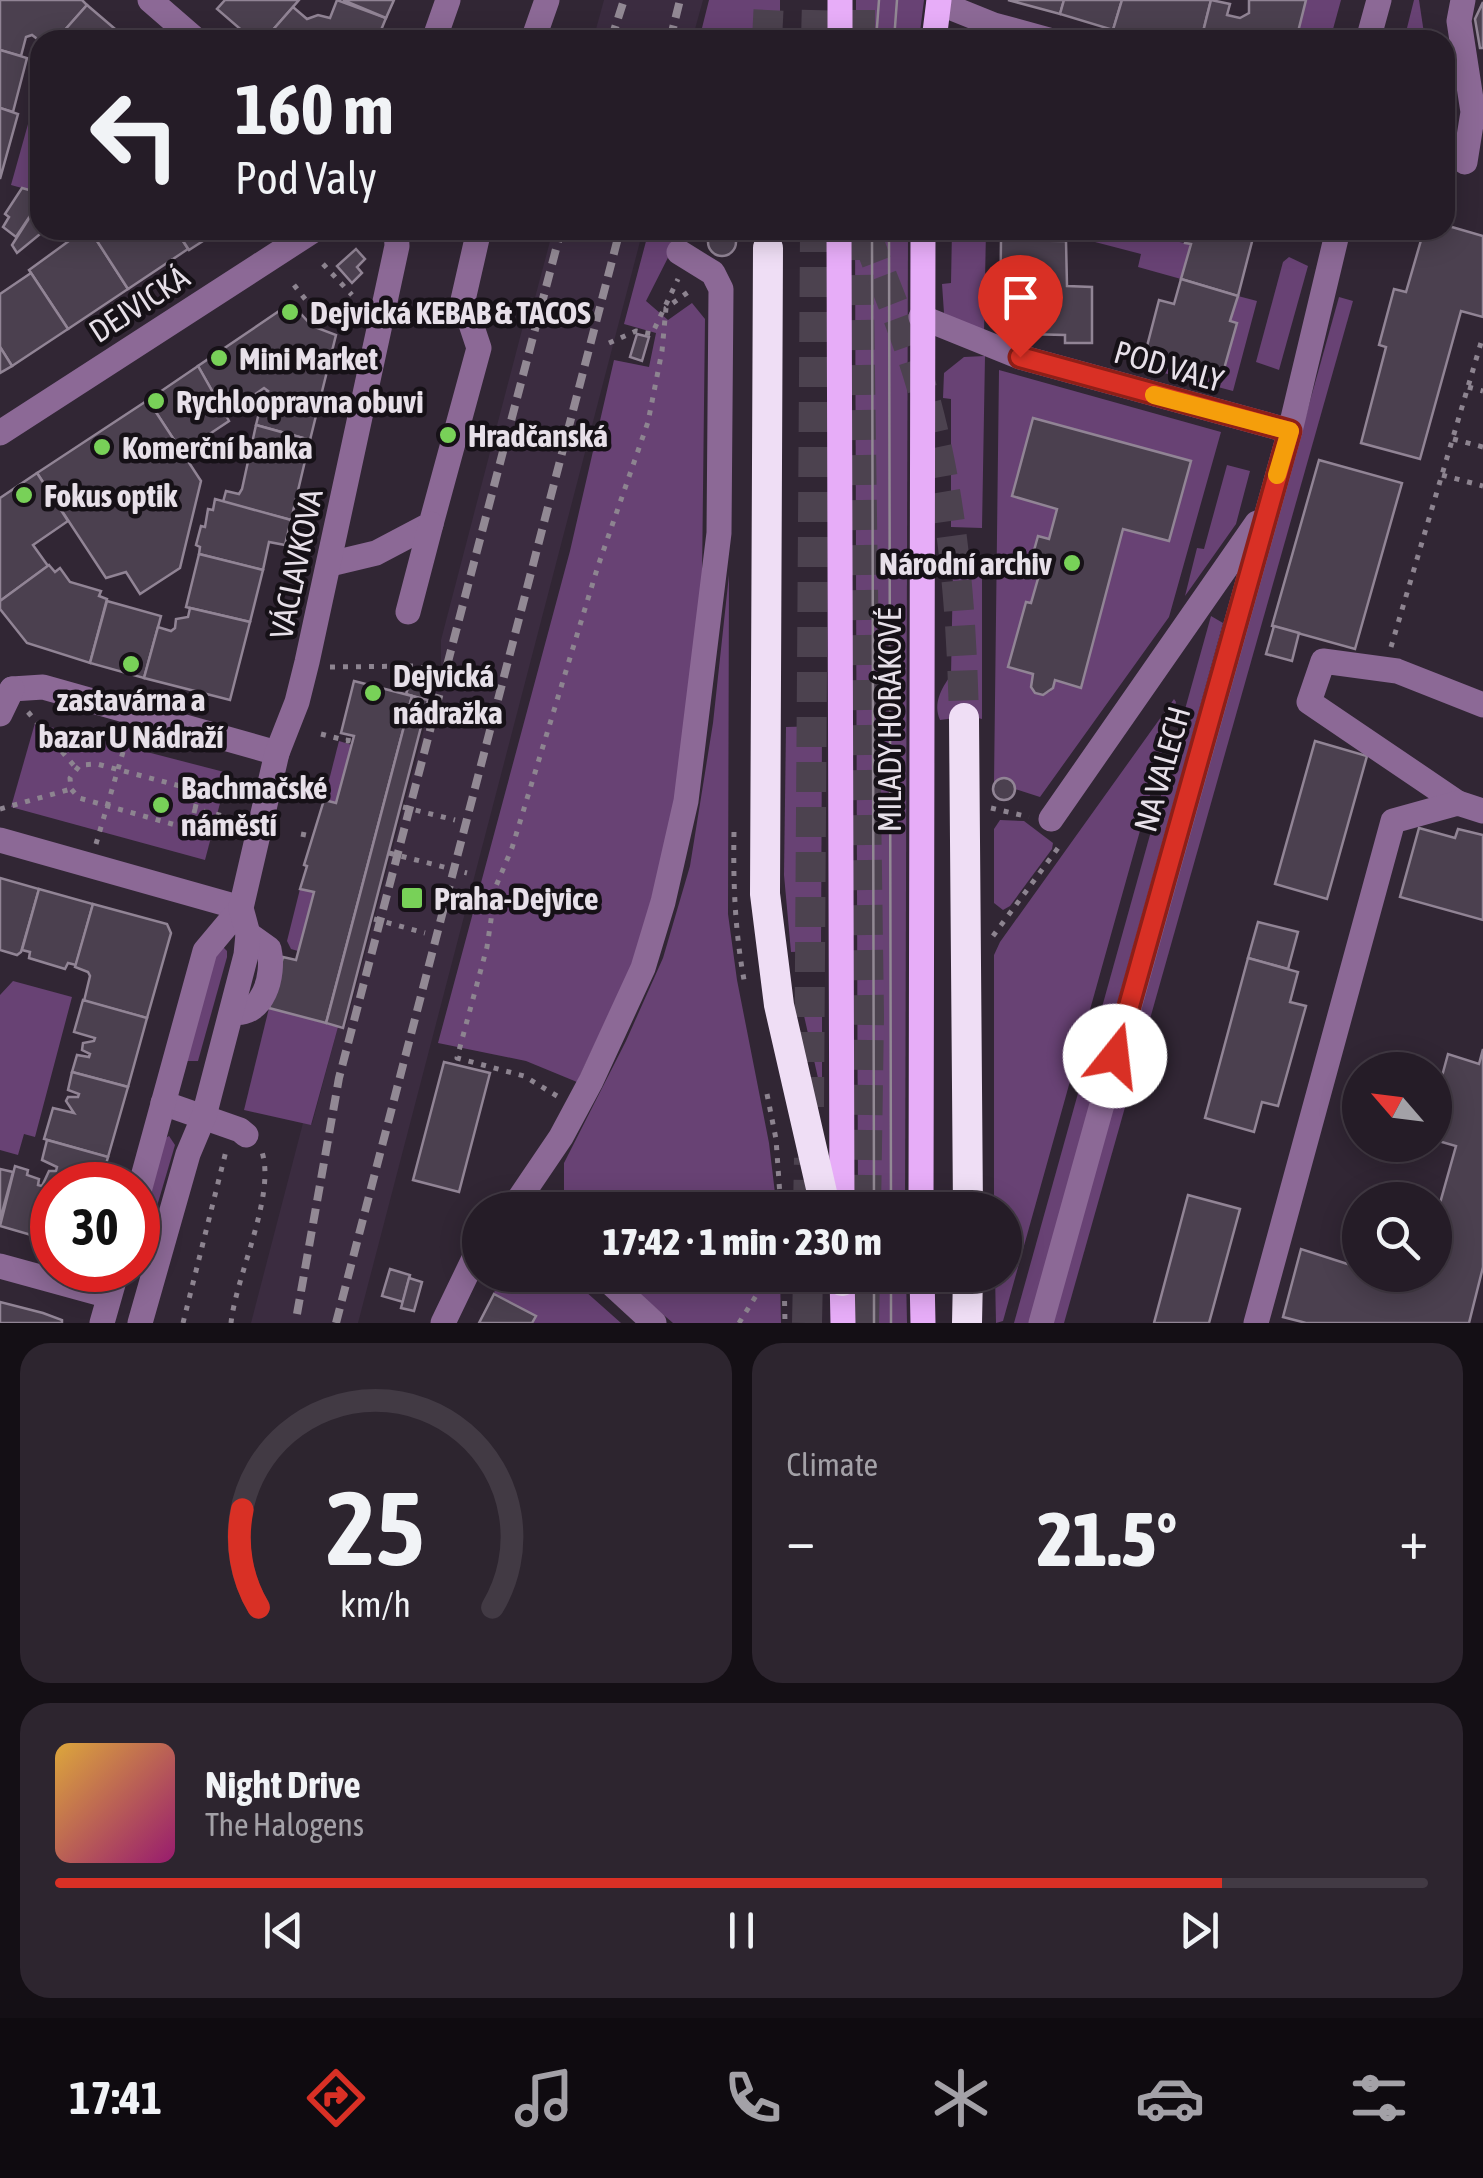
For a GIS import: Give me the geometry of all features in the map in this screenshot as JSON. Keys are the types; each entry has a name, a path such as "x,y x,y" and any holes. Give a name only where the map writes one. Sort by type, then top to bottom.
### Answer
{"highway":[{"path":"768,248 764,894 779,1005 822,1192"},
{"path":"964,718 968,1192"},
{"path":"967,1323 968,1292"}],"main road":[{"path":"840,0 840,30"},
{"path":"935,30 939,1"},
{"name":"MILADY HORÁKOVÉ","path":"839,240 842,1192"},
{"name":"MILADY HORÁKOVÉ","path":"921,1192 923,240"},
{"path":"842,1292 842,1323"},
{"path":"922,1292 922,1323"}],"street":[{"path":"150,0 184,30"},
{"path":"438,30 448,0"},
{"path":"537,30 548,0"},
{"path":"1371,30 1379,0"},
{"path":"1462,0 1459,21 1473,112 1465,162"},
{"path":"939,1 1012,30"},
{"name":"DEJVICKÁ","path":"0,433 299,240"},
{"name":"VÁCLAVKOVA","path":"147,1162 205,951 241,908 277,753 297,702 330,564 397,240"},
{"path":"408,612 478,348 476,331 465,313 463,300 476,240"},
{"name":"NA VALECH","path":"1041,1323 1290,431 1336,240"},
{"path":"528,1192 575,1110 643,968 686,802 719,533 721,288 713,273 679,252"},
{"name":"POD VALY","path":"921,317 1020,357 1290,431"},
{"path":"1057,830 1200,605 1269,507"},
{"path":"330,564 376,553 431,524"},
{"path":"1200,605 1243,598"},
{"path":"1483,704 1384,668 1323,661 1308,702 1458,802 1483,810"},
{"path":"0,714 6,680 277,753"},
{"path":"1256,1323 1393,821 1458,802"},
{"path":"0,840 241,908"},
{"name":"VÁCLAVKOVA","path":"140,1323 188,1154 204,1116 246,955 248,934 241,908"},
{"path":"163,1102 239,1131"},
{"path":"0,1266 109,1296"},
{"path":"443,1323 462,1283"},
{"path":"102,1323 110,1292"},
{"path":"620,1292 654,1323"}],"path":[{"path":"323,264 352,295"},
{"path":"294,285 318,314 346,323"},
{"path":"575,1110 524,1076 457,1058 486,947 496,886 512,848 598,566 648,422 666,308 652,334 636,331 609,342"},
{"path":"1384,668 1483,336"},
{"path":"1468,387 1483,392"},
{"path":"1453,439 1483,447"},
{"path":"1442,475 1483,486"},
{"path":"307,662 338,669 415,666 490,684"},
{"path":"6,680 35,723 76,768"},
{"path":"90,865 134,712"},
{"path":"322,734 348,741 350,735"},
{"path":"92,763 118,770 199,791 190,828 79,798 71,789 70,778 76,768 92,763"},
{"path":"0,809 71,789"},
{"path":"403,807 455,820"},
{"path":"195,810 226,817"},
{"path":"989,941 1057,830"},
{"path":"302,834 311,836"},
{"path":"388,853 467,873"},
{"path":"374,919 391,920 425,933"},
{"path":"183,1323 239,1131 263,1154 267,1171 231,1323"},
{"path":"739,1323 758,1292"},
{"path":"784,1292 785,1323"}],"shaded area":[{"path":"604,0 703,0 695,30 596,30"},
{"path":"709,0 780,0 780,30 702,30"},
{"path":"856,0 924,0 920,30 856,30"},
{"path":"1306,0 1341,0 1333,30 1298,30"},
{"path":"1414,0 1419,0 1424,30 1406,30"},
{"path":"30,117 30,190 11,185"},
{"path":"550,240 640,240 358,1323 251,1323 303,1123 312,1124 338,1027 346,1026 441,665 441,640 523,326 528,324"},
{"path":"646,240 677,240 646,301 668,320 692,303 705,319 702,577 674,815 636,956 577,1082 526,1061 438,1043 570,551 614,360 649,367 656,333 624,324"},
{"path":"855,240 908,240 905,1192 858,1192"},
{"path":"952,240 986,240 984,333 944,313 942,284 951,283"},
{"path":"1168,240 1191,244 1181,279 1138,267 1141,254 1095,242 1071,241"},
{"path":"1289,257 1308,266 1279,370 1256,362 1283,262"},
{"path":"1238,296 1257,301 1233,391 1141,367 1145,354 1222,375 1237,324 1230,321"},
{"path":"1339,297 1353,301 1064,1323 1053,1323"},
{"path":"985,356 982,528 951,527 951,399 943,398 944,373 964,357"},
{"path":"999,370 1221,432 1169,617 1040,797 1015,789 1007,779 994,783","holes":["1033,418 1099,623 1081,687 1055,680 1050,692 1039,695 1031,687 1033,674 1008,667 1026,603 1031,603 1057,509 1012,496"]},
{"path":"1227,465 1250,471 1236,524 1185,596 1197,548 1204,549"},
{"path":"962,569 982,578 982,719 970,716 940,720 939,696 951,675 953,570"},
{"path":"729,575 728,914 775,1192 564,1192 564,1163 663,958 690,866 713,723"},
{"path":"1211,616 1223,623 1030,1323 1014,1323"},
{"path":"1174,699 1022,1253 1022,1192 994,1192 994,955"},
{"path":"35,723 228,773 205,860 11,807"},
{"path":"822,726 821,951 791,952 784,875 786,727"},
{"path":"339,741 352,745 336,803 324,800"},
{"path":"1000,820 1024,821 1053,843 1010,906 1003,910 994,903 994,829"},
{"path":"300,889 314,892 298,951 291,949 287,941"},
{"path":"222,946 227,957 198,1061 185,1061 212,951"},
{"path":"13,981 72,997 35,1137 24,1134 18,1155 0,1150 0,995"},
{"path":"798,989 822,990 822,1078 818,1078"},
{"path":"269,1008 338,1027 311,1125 244,1110"},
{"path":"169,1136 175,1145 160,1196 160,1162 154,1162 160,1141"},
{"path":"586,1292 621,1323 532,1323 535,1316 494,1294"},
{"path":"637,1292 780,1292 781,1323 673,1323"},
{"path":"858,1292 906,1292 907,1323 858,1323"},
{"path":"995,1292 1011,1292 1003,1321 996,1323"}],"building":[{"path":"0,0 82,0 87,5 65,30 30,30 21,56 0,50"},
{"path":"225,0 299,0 273,30 241,30 217,9"},
{"path":"337,0 386,18 381,30 273,30 293,7 307,19 318,15 330,18"},
{"path":"343,0 394,0 386,18"},
{"path":"1008,0 1064,0 1060,14"},
{"path":"1064,0 1122,0 1113,30 1060,14"},
{"path":"1122,0 1211,0 1204,30 1113,30"},
{"path":"1211,0 1230,4 1227,15 1240,18 1249,13 1249,0 1306,0 1298,30 1204,30"},
{"path":"1483,2 1483,48 1480,48 1475,19"},
{"path":"87,5 116,30 65,30"},
{"path":"0,50 27,58 13,112 0,108"},
{"path":"0,108 18,114 0,179"},
{"path":"22,188 30,190 30,216 16,237 3,227 9,217 5,214"},
{"path":"30,217 33,240 17,253 12,245"},
{"path":"1455,228 1483,236 1483,317 1461,311 1420,459 1361,443 1386,347 1379,345 1394,289 1406,292 1421,240 1455,240"},
{"path":"70,240 96,240 128,289 68,329 29,270"},
{"path":"96,240 182,240 188,249 128,289"},
{"path":"182,240 204,240 189,250"},
{"path":"708,240 736,240 732,252 722,256 712,252 708,242"},
{"path":"1001,240 1066,241 1067,286 1092,287 1092,343 1065,343 1065,335 1025,334 1025,327 1000,328"},
{"path":"1252,240 1238,296 1181,279 1191,244 1185,243"},
{"path":"356,249 365,259 357,267 362,273 352,283 337,266"},
{"path":"31,273 68,329 12,366 0,347 0,294"},
{"path":"1181,279 1238,296 1230,321 1237,323 1222,376 1145,354 1159,300 1174,304"},
{"path":"291,303 312,326 336,335 310,440 256,425 263,396 268,391 264,388 226,415 198,366"},
{"path":"637,334 649,337 642,361 630,357"},
{"path":"0,347 12,366 0,373"},
{"path":"198,366 229,421 185,457 148,400"},
{"path":"148,400 201,481 180,568 140,594 126,572 106,578 37,473"},
{"name":"Národní archiv","path":"1033,418 1191,461 1169,541 1123,529 1081,688 1055,680 1053,688 1043,695 1031,687 1033,674 1008,667 1026,602 1031,603 1039,575 1028,572 1038,536 1049,539 1057,509 1012,496"},
{"path":"256,425 310,440 291,520 223,502 226,491 239,494 242,489"},
{"path":"1319,460 1402,483 1355,649 1272,626"},
{"path":"37,473 68,521 33,545 48,566 0,601 0,498"},
{"path":"215,499 291,520 285,545 269,542 263,570 199,554 200,547 196,545 201,526 205,527 208,509 213,510"},
{"path":"199,554 263,570 250,622 186,607"},
{"path":"49,565 55,572 60,568 70,582 101,591 99,596 107,599 90,663 27,643 0,609 0,601"},
{"path":"107,601 161,616 144,678 90,663"},
{"path":"190,608 250,622 230,700 144,678 158,627 171,631 176,619 188,617"},
{"path":"1274,626 1299,633 1292,661 1266,654"},
{"path":"413,673 431,678 425,700 406,694"},
{"path":"354,681 412,696 326,1023 269,1008 283,957 296,960 314,892 300,889 307,866 304,865 324,800 336,803 354,736 341,733"},
{"path":"412,696 428,700 343,1028 326,1023"},
{"path":"1315,741 1367,756 1327,899 1275,884"},
{"path":"1004,778 1012,781 1012,797 1004,800 996,797 993,789 996,781"},
{"path":"1419,828 1455,838 1458,829 1483,835 1483,920 1400,897"},
{"path":"0,878 39,889 17,955 0,950"},
{"path":"39,889 93,904 76,965 68,963 65,969 29,958 30,952 22,950"},
{"path":"93,904 167,924 171,933 147,1018 84,1001 90,976 75,967"},
{"path":"1258,922 1298,932 1288,969 1248,958"},
{"path":"1248,958 1298,972 1290,1002 1306,1006 1278,1106 1262,1102 1254,1132 1205,1118"},
{"path":"83,1000 147,1018 128,1087 72,1072 77,1055 89,1057 82,1050 83,1043 95,1038 74,1032"},
{"path":"1483,1049 1483,1267 1469,1323 1306,1323 1283,1317 1301,1249 1342,1262 1342,1292 1452,1292 1452,1182 1446,1182 1456,1146 1452,1145 1452,1055 1479,1064"},
{"path":"444,1062 490,1073 459,1192 413,1180"},
{"path":"72,1072 128,1087 108,1157 44,1139 53,1108 74,1113 66,1101 79,1094 68,1090"},
{"path":"47,1140 108,1157 107,1162 42,1160"},
{"path":"15,1166 28,1170 30,1235 0,1226"},
{"path":"0,1169 13,1172 0,1220"},
{"path":"1188,1195 1240,1209 1209,1323 1154,1323"},
{"path":"390,1269 410,1275 403,1302 382,1296"},
{"path":"409,1278 422,1282 414,1311 401,1308"},
{"path":"494,1294 536,1316 532,1323 479,1323"},
{"path":"0,1302 43,1313 62,1323 0,1323"}],"tunnel":[{"path":"768,30 769,0"},
{"path":"816,30 817,0"},
{"path":"860,0 860,30"},
{"path":"809,1107 815,240"},
{"path":"858,240 869,1016 866,1192"},
{"path":"868,240 912,356 936,444 957,580 964,718"},
{"path":"808,1192 809,1158"},
{"path":"807,1323 808,1292"},
{"path":"864,1323 865,1292"}],"tram line":[{"path":"877,30 879,0"},
{"path":"895,30 897,0"},
{"path":"872,240 874,1192"},
{"path":"889,240 891,1192"},
{"path":"874,1292 874,1323"},
{"path":"891,1292 891,1323"}],"railway":[{"path":"614,30 624,0"},
{"path":"672,30 680,0"},
{"path":"297,1314 339,1078 558,240"},
{"path":"336,1323 617,240"}],"slow traffic":[{"path":"1154,395 1290,431 1277,475"}],"place":[{"name":"Dejvická KEBAB & TACOS","path":"290,312"},
{"name":"Mini Market","path":"219,358"},
{"name":"Rychloopravna obuvi","path":"156,401"},
{"name":"Hradčanská","path":"448,435"},
{"name":"Komerční banka","path":"102,447"},
{"name":"Fokus optik","path":"24,495"},
{"name":"Národní archiv","path":"1072,563"},
{"name":"zastavárna a bazar U Nádraží","path":"131,664"},
{"name":"Dejvická nádražka","path":"373,693"},
{"name":"Bachmačské náměstí","path":"161,805"},
{"name":"Praha-Dejvice","path":"412,898"}],"route":[{"path":"1020,357 1290,431 1115,1056"}]}
